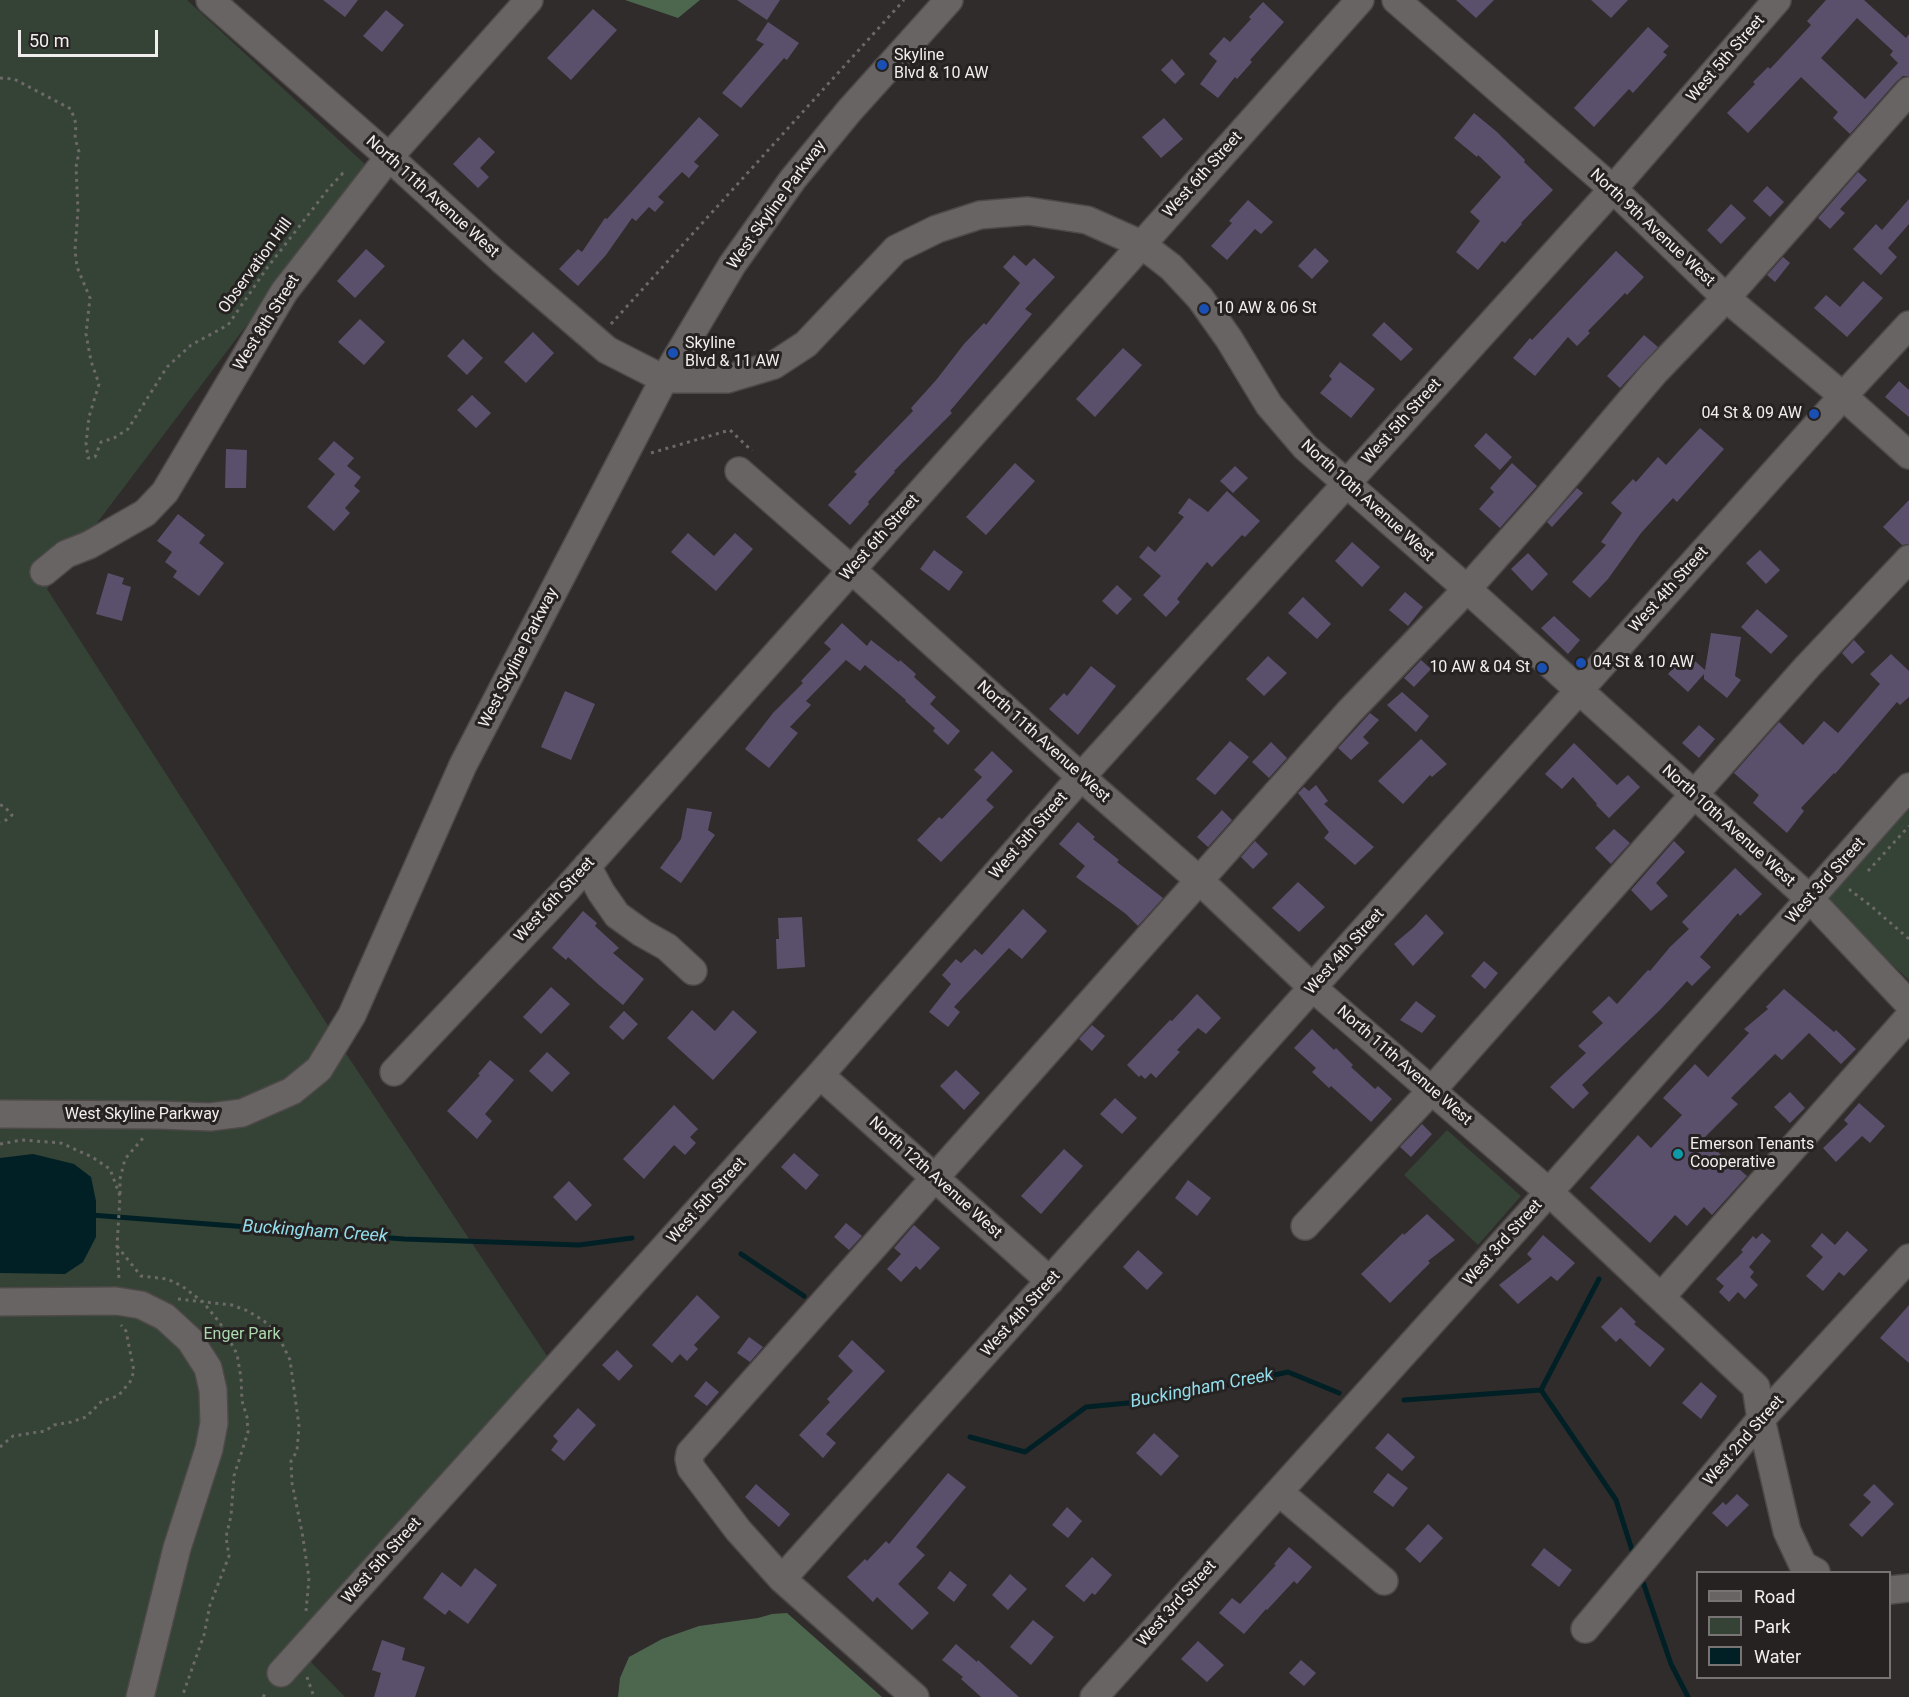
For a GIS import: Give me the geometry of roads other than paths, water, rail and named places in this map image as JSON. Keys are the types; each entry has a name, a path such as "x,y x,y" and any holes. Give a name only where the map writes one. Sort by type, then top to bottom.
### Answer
{"street":[{"name":"North 11th Avenue West","path":"210,0 384,164 502,260 596,341 607,350 664,379"},
{"name":"West 8th Street","path":"44,572 66,554 89,545 145,513 165,492 284,291 384,164 529,0"},
{"name":"West Skyline Parkway","path":"0,1114 160,1115 210,1118 242,1113 267,1104 292,1091 319,1069 352,1016 463,765 664,379 732,266 793,179 850,110 949,0"},
{"name":"West 6th Street","path":"394,1072 587,866 1360,0"},
{"name":"North 9th Avenue West","path":"1396,0 1613,189 1726,298 1843,396 1909,455"},
{"name":"West 5th Street","path":"282,1673 820,1075 1081,777 1613,189 1777,0"},
{"path":"915,1697 782,1579 738,1530 691,1468 690,1453 1349,712 1467,589 1654,373 1726,298 1909,91"},
{"name":"North 10th Avenue West","path":"664,379 727,379 774,365 806,344 896,249 937,229 980,215 1028,211 1087,220 1141,244 1171,267 1200,298 1229,339 1269,405 1305,447 1467,589 1810,899 1909,1004"},
{"name":"West 4th Street","path":"782,1579 1909,325"},
{"name":"North 11th Avenue West","path":"748,463 852,570 1081,777 1199,880 1313,988 1549,1192 1756,1387 1761,1419 1787,1531 1803,1565 1814,1571"},
{"path":"1305,1226 1432,1090 1807,668 1909,559"},
{"name":"West 3rd Street","path":"1094,1697 1549,1192 1909,787"},
{"path":"587,866 617,915 667,947 693,971"},
{"path":"1661,1297 1909,1017"},
{"name":"North 12th Avenue West","path":"820,1075 1050,1281"},
{"name":"West 2nd Street","path":"1585,1629 1761,1419 1909,1258"},
{"path":"0,1302 118,1288 141,1305 165,1317 190,1340 208,1368 213,1390 214,1423 209,1449 177,1548 140,1697"},
{"path":"1279,1492 1384,1581"},
{"path":"1891,1590 1909,1588"}],"water":[{"path":"33,1154 74,1164 91,1177 96,1201 96,1237 83,1262 65,1274 0,1273 0,1158"}],"waterway":[{"name":"Buckingham Creek","path":"91,1215 404,1239 579,1245 632,1238"},
{"name":"Buckingham Creek","path":"741,1254 804,1296"},
{"path":"1541,1390 1599,1279"},
{"name":"Buckingham Creek","path":"970,1437 1025,1452 1086,1407 1159,1400 1288,1372 1339,1393"},
{"name":"Buckingham Creek","path":"1404,1400 1541,1390 1616,1500 1632,1550"},
{"name":"Buckingham Creek","path":"1643,1582 1671,1664 1688,1697"}],"place":[{"name":"Skyline Blvd & 10 AW","path":"882,65"},
{"name":"10 AW & 06 St","path":"1204,309"},
{"name":"Skyline Blvd & 11 AW","path":"673,353"},
{"name":"04 St & 09 AW","path":"1814,414"},
{"name":"04 St & 10 AW","path":"1581,663"},
{"name":"10 AW & 04 St","path":"1542,668"},
{"name":"Emerson Tenants Cooperative","path":"1678,1154"}],"park label":[{"name":"Enger Park","path":"242,1335"}]}
